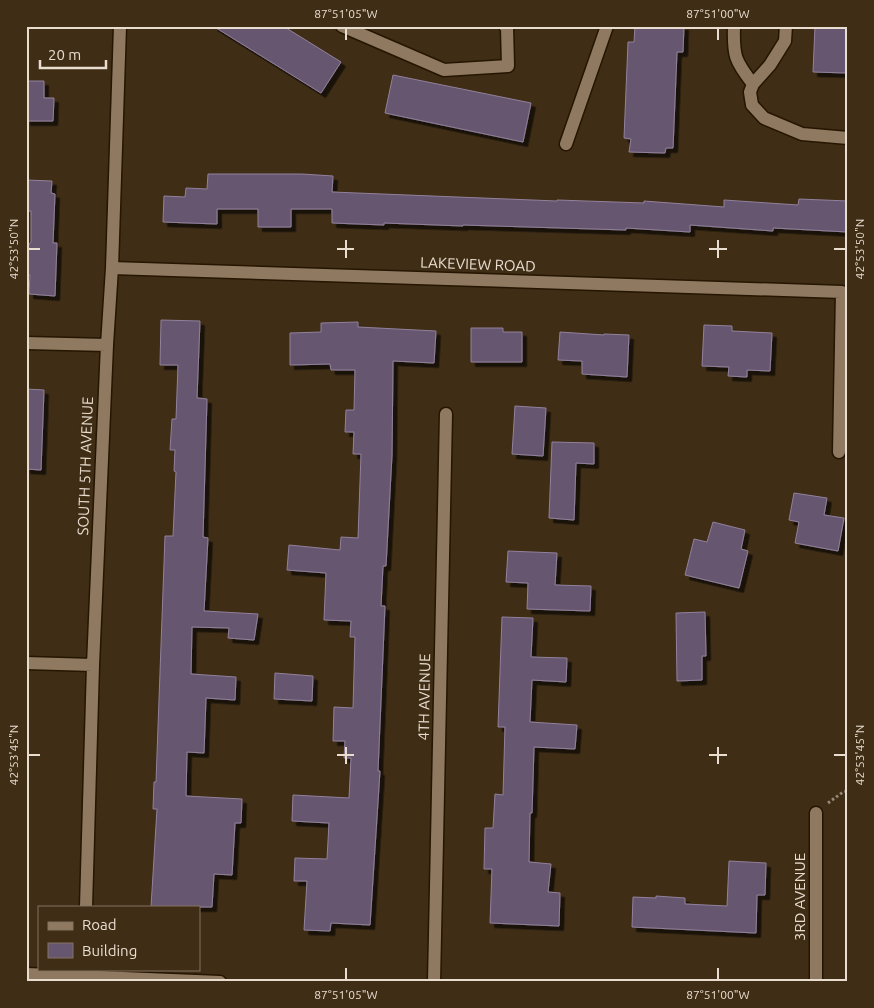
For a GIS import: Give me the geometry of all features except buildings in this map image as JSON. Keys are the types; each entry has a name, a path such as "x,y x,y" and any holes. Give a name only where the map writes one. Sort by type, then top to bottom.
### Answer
{"street":[{"name":"SOUTH 5TH AVENUE","path":"86,906 93,665 112,268 120,26"},
{"path":"342,26 444,70 508,66 507,27 505,26"},
{"path":"566,144 607,26"},
{"path":"734,26 733,50 741,69 753,84"},
{"path":"786,26 785,41 770,65 753,84 750,92 752,105 764,118 802,134 848,138"},
{"name":"LAKEVIEW ROAD","path":"112,268 842,292 840,452"},
{"path":"26,343 107,345"},
{"name":"4TH AVENUE","path":"434,982 446,414"},
{"path":"26,663 93,665"},
{"name":"3RD AVENUE","path":"816,813 816,982"},
{"path":"26,974 220,982"}],"path":[{"path":"816,813 848,791"}]}
